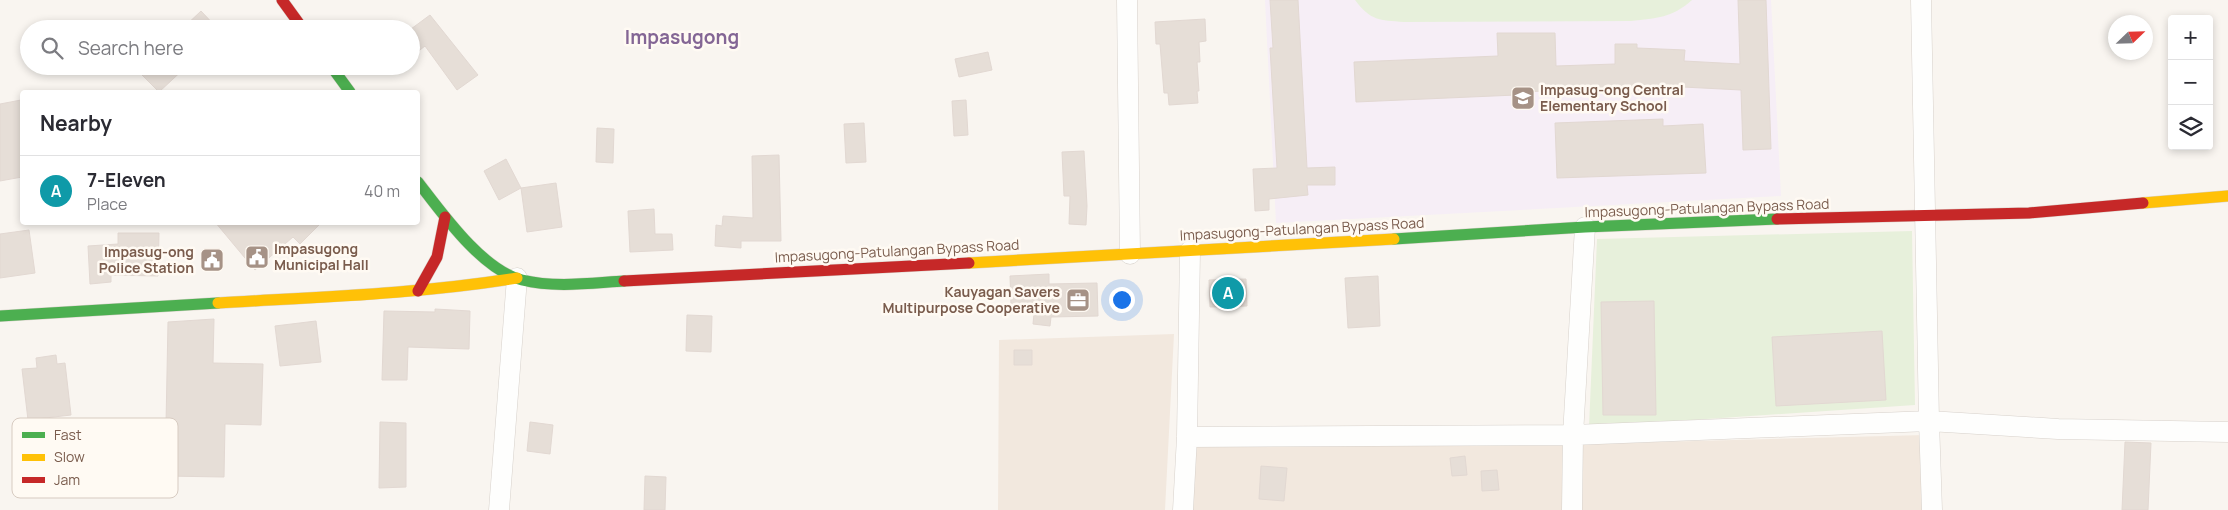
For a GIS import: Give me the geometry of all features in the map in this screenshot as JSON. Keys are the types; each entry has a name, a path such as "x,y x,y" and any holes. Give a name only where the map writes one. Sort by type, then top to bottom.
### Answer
{"main road":[{"path":"288,2 298,20"},
{"path":"338,75 349,90"},
{"name":"Impasugong-Patulangan Bypass Road","path":"420,185 445,218 489,260 517,278 572,284 1190,251 1585,227 1738,220 2029,213 2228,196"},
{"path":"418,292 434,266 439,252 445,218"},
{"path":"0,316 418,292 517,278"}],"street":[{"path":"1127,0 1130,254"},
{"path":"1921,0 1932,510"},
{"path":"1572,510 1573,435 1585,227"},
{"path":"1183,510 1187,437 1190,251"},
{"path":"498,510 517,278"},
{"path":"1187,437 1573,435 1929,421 2058,429 2228,432"}],"shaded area":[{"name":"Impasug-ong Central Elementary School","path":"1265,0 1771,0 1781,196 1276,223"},
{"path":"1174,334 1165,510 998,510 999,340"},
{"path":"1925,435 1927,510 1580,510 1582,444"},
{"path":"1564,443 1562,510 1193,510 1195,447"}],"green space":[{"path":"1355,0 1692,0 1671,14 1631,21 1404,22 1388,21 1371,16"},
{"path":"1912,231 1915,405 1589,427 1597,239"}],"building":[{"path":"1270,0 1298,0 1307,168 1335,167 1335,185 1307,185 1308,195 1269,199 1269,210 1255,211 1253,169 1277,168 1270,48 1273,48"},
{"path":"1738,0 1766,0 1771,149 1743,150 1741,90 1683,87 1683,95 1615,93 1615,89 1515,92 1516,95 1356,102 1354,62 1498,56 1497,33 1555,33 1556,66 1615,64 1615,44 1637,44 1637,48 1685,50 1684,61 1740,64"},
{"path":"201,11 210,20 192,20"},
{"path":"430,15 478,75 457,90 425,46 420,50 420,22"},
{"path":"1205,19 1206,41 1199,42 1200,62 1197,62 1198,103 1169,105 1168,93 1164,93 1160,44 1156,44 1155,22"},
{"path":"988,52 992,70 959,77 955,59"},
{"path":"142,75 177,75 161,90 157,90"},
{"path":"20,100 20,177 0,181 0,104"},
{"path":"966,100 968,135 954,136 952,101"},
{"path":"1663,119 1663,126 1703,124 1706,173 1557,178 1555,123"},
{"path":"864,123 866,162 846,163 844,124"},
{"path":"597,128 614,129 613,163 596,162"},
{"path":"1084,151 1087,206 1086,225 1069,224 1070,196 1064,196 1062,152"},
{"path":"779,155 781,241 741,241 741,248 715,246 716,225 722,226 723,216 753,218 752,156"},
{"path":"506,159 521,188 499,200 484,171"},
{"path":"556,183 562,227 527,232 521,188"},
{"path":"654,209 655,234 672,234 673,250 630,252 628,211"},
{"name":"Impasugong Municipal Hall","path":"218,225 319,225 300,244 293,237 255,270"},
{"path":"29,230 35,273 0,278 0,234"},
{"path":"118,233 159,233 158,276 111,275 111,282 90,284 88,246 118,244"},
{"path":"1049,274 1049,284 1097,283 1098,316 1051,317 1050,326 1033,324 1035,304 1011,305 1010,276"},
{"path":"1378,276 1380,326 1348,328 1345,278"},
{"path":"1246,279 1247,306 1210,307 1209,280"},
{"path":"1654,301 1656,415 1603,415 1601,302"},
{"path":"435,309 470,311 469,349 408,347 407,380 382,380 384,311 435,312"},
{"path":"687,315 712,316 711,352 686,351"},
{"path":"214,319 213,363 263,364 261,425 225,424 224,477 178,476 178,418 166,418 168,322"},
{"path":"316,321 321,362 280,366 275,326"},
{"path":"1882,331 1886,400 1776,406 1772,337"},
{"path":"1014,350 1032,350 1032,365 1014,365"},
{"path":"56,355 57,364 65,363 71,415 28,418 22,369 37,368 36,358"},
{"path":"380,422 406,423 406,487 379,488"},
{"path":"530,422 553,425 550,454 527,451"},
{"path":"2125,442 2151,443 2148,510 2122,510"},
{"path":"1465,456 1467,475 1452,476 1450,458"},
{"path":"1261,466 1287,468 1284,501 1259,499"},
{"path":"1497,470 1499,490 1482,491 1481,471"},
{"path":"645,476 666,477 665,510 644,510"}],"traffic: fast":[{"path":"338,75 349,90"},
{"path":"420,185 464,239 492,265 507,274 522,280 547,284 624,281"},
{"path":"1394,239 1585,227 1777,219"},
{"path":"0,316 218,303"}],"traffic: slow":[{"path":"2143,203 2228,196"},
{"path":"969,263 1394,239"},
{"path":"218,303 443,288 517,278"}],"traffic: jam":[{"path":"282,0 296,20"},
{"path":"1777,219 2029,213 2143,203"},
{"path":"418,291 437,257 445,217"},
{"path":"624,281 969,263"}],"place":[{"name":"Impasug-ong Central Elementary School","path":"1523,98"},
{"name":"Impasugong Municipal Hall","path":"257,257"},
{"name":"Impasug-ong Police Station","path":"212,260"},
{"name":"7-Eleven","path":"1228,293"},
{"name":"Kauyagan Savers Multipurpose Cooperative","path":"1078,300"}],"district":[{"name":"Impasugong","path":"682,37"}]}
